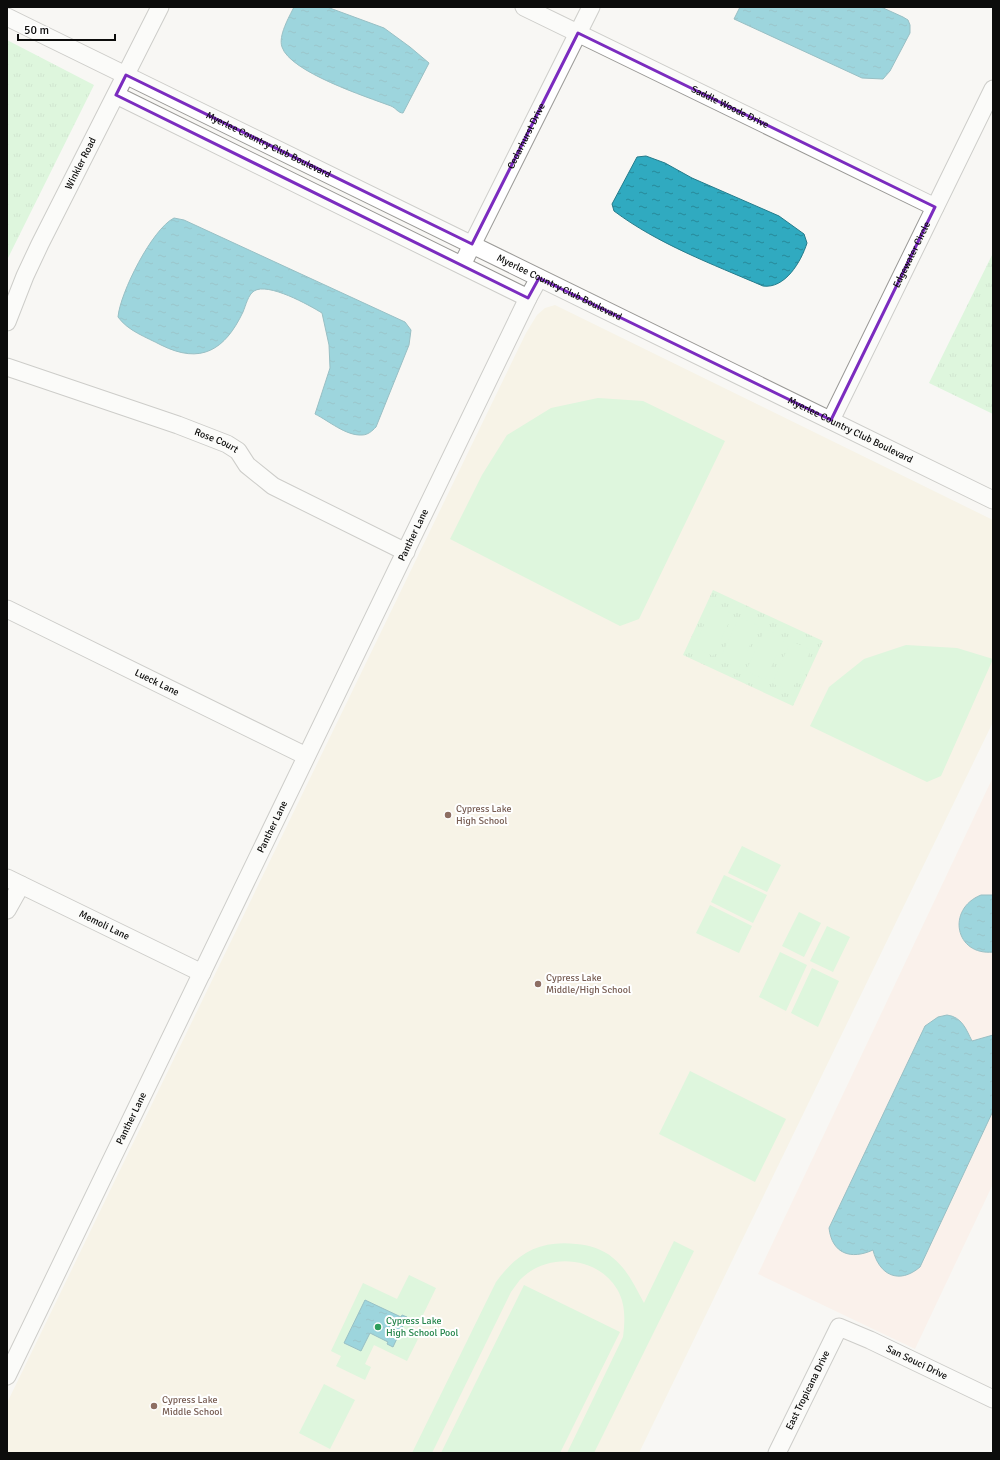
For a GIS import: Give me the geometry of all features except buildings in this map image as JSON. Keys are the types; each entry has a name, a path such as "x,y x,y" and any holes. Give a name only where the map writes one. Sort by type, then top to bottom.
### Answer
{"street":[{"name":"Winkler Road","path":"7,322 25,276 40,244 160,7"},
{"name":"Saddle Woode Drive","path":"524,7 935,207"},
{"name":"Cedarhurst Drive","path":"462,266 591,7"},
{"name":"Myerlee Country Club Boulevard","path":"7,17 993,500"},
{"name":"Edgewater Circle","path":"831,420 993,89"},
{"path":"116,95 528,298"},
{"name":"Panther Lane","path":"7,1375 528,298 540,278"},
{"name":"Rose Court","path":"7,366 178,425 227,444 238,451 247,465 273,486 406,552"},
{"name":"Lueck Lane","path":"7,609 306,756"},
{"path":"7,910 14,881"},
{"name":"Memoli Lane","path":"14,881 202,973"},
{"name":"San Souci Drive","path":"839,1327 870,1340 993,1399"},
{"name":"East Tropicana Drive","path":"777,1453 839,1327"}],"highlighted area":[{"path":"578,33 935,207 831,420 539,278 528,298 116,95 126,75 472,244"}],"shaded area":[{"name":"Cypress Lake Middle/High School","path":"555,305 993,520 993,722 639,1453 7,1453 7,1403 526,333 537,315 545,308"},
{"path":"993,777 993,1184 915,1349 758,1274"}],"green space":[{"path":"7,40 94,85 7,260"},
{"path":"993,253 993,414 929,383"},
{"path":"598,398 643,401 725,441 639,619 620,626 450,539 482,475 507,435 551,408"},
{"path":"713,590 823,641 793,706 683,655"},
{"path":"713,605 733,614 713,656 694,647"},
{"path":"739,617 759,626 739,668 720,659"},
{"path":"765,629 785,638 765,680 746,671"},
{"path":"791,641 811,650 791,692 772,683"},
{"path":"906,645 957,648 993,659 941,776 927,782 810,726 829,687 864,659"},
{"path":"742,846 781,865 767,892 728,873"},
{"path":"724,875 767,895 753,923 711,902"},
{"path":"710,905 752,926 739,953 696,933"},
{"path":"799,912 821,923 804,957 782,946"},
{"path":"827,926 850,937 833,972 810,961"},
{"path":"780,952 807,965 786,1011 759,997"},
{"path":"812,968 839,981 818,1027 791,1013"},
{"path":"690,1071 786,1119 755,1182 659,1134"},
{"path":"674,1241 694,1251 594,1453 567,1453 623,1337 624,1319 622,1301 617,1289 609,1278 598,1270 586,1265 560,1261 546,1264 534,1269 518,1282 511,1292 432,1453 412,1453 496,1282 512,1263 530,1251 551,1244 576,1244 596,1248 605,1252 623,1268 631,1279 644,1303"},
{"name":"Cypress Lake High School Pool","path":"409,1275 436,1288 421,1319 418,1317 410,1335 418,1339 407,1361 374,1345 365,1364 371,1367 365,1380 336,1366 341,1356 331,1351 363,1283 397,1299"},
{"path":"524,1285 620,1332 560,1453 441,1453"},
{"path":"324,1384 355,1400 330,1449 299,1433"}],"water":[{"path":"294,7 327,7 384,28 429,63 403,113 391,106 330,82 299,66 288,56 282,47 281,38"},
{"path":"740,7 881,7 908,20 910,25 910,33 890,71 883,79 862,78 734,19"},
{"path":"646,156 665,163 692,178 779,216 804,234 807,243 801,258 791,273 778,283 771,286 763,286 686,253 649,234 614,211 612,204 637,157"},
{"path":"174,218 184,220 405,322 411,330 409,345 376,427 373,430 368,434 356,435 338,428 315,414 330,368 329,345 322,313 288,296 269,290 260,289 254,291 236,325 228,336 220,344 210,350 200,353 188,354 175,351 138,333 122,322 118,317 120,306 124,293 138,263 156,235 165,224"},
{"path":"981,895 993,895 993,952 980,951 970,947 963,939 960,930 959,920 963,910 970,902"},
{"path":"947,1015 956,1018 963,1024 972,1041 993,1035 993,1111 920,1267 905,1275 891,1275 880,1266 873,1250 865,1253 850,1254 838,1249 831,1237 829,1228 925,1026 938,1017"},
{"path":"365,1300 401,1317 402,1315 407,1317 393,1347 387,1344 388,1342 370,1333 361,1351 344,1343"}],"place":[{"name":"Cypress Lake High School","path":"448,815"},
{"name":"Cypress Lake Middle/High School","path":"538,984"},
{"name":"Cypress Lake High School Pool","path":"378,1327"},
{"name":"Cypress Lake Middle School","path":"154,1406"}]}
